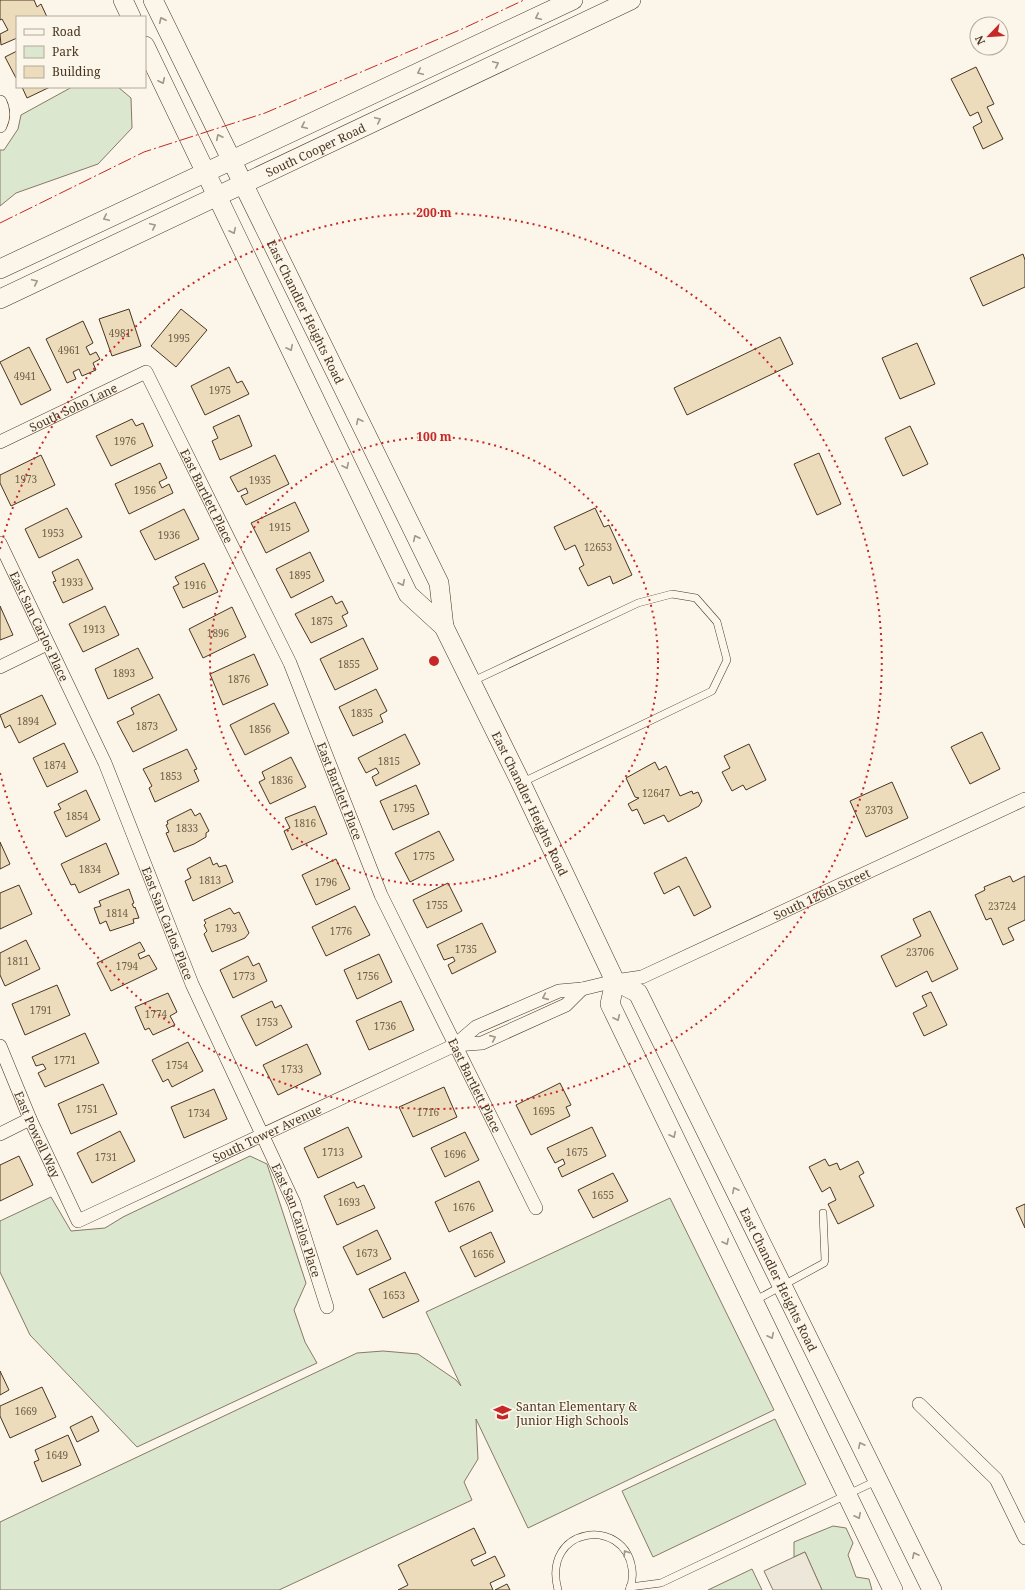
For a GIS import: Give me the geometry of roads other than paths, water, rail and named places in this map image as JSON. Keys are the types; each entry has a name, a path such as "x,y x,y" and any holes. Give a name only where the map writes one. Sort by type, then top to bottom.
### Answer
{"main road":[{"path":"123,0 131,16"},
{"name":"East Chandler Heights Road","path":"153,0 230,160 439,583 444,627 615,981 638,993 784,1286 932,1590"},
{"path":"0,268 573,0"},
{"name":"South Cooper Road","path":"0,299 631,0"},
{"name":"East Chandler Heights Road","path":"146,48 408,594 444,627"},
{"path":"615,981 610,1004 893,1590"}],"street":[{"path":"0,102 4,111 0,126"},
{"name":"South Soho Lane","path":"0,442 146,372"},
{"name":"East Bartlett Place","path":"146,372 290,663 381,896 536,1208"},
{"name":"East San Carlos Place","path":"0,542 47,644 105,763 192,984 294,1203 327,1307"},
{"path":"0,667 47,644"},
{"name":"South 126th Street","path":"615,981 642,977 1024,802"},
{"name":"South Tower Avenue","path":"78,1221 263,1136 455,1045 482,1043 566,1005 582,989 615,981"},
{"name":"East Powell Way","path":"0,1046 30,1119 78,1221"},
{"path":"0,1134 30,1119"},
{"path":"919,1404 996,1479 1025,1538"}],"lane":[{"path":"471,682 638,602 672,594 696,598 717,622 727,660 712,691 521,784"},
{"path":"754,1301 824,1264 823,1213"},
{"path":"558,1590 555,1577 556,1564 561,1553 569,1543 580,1537 592,1535 605,1536 616,1542 625,1551 631,1562 633,1574 630,1588 661,1583 878,1480"}],"place":[{"name":"Santan Elementary & Junior High Schools","path":"503,1413"}]}
